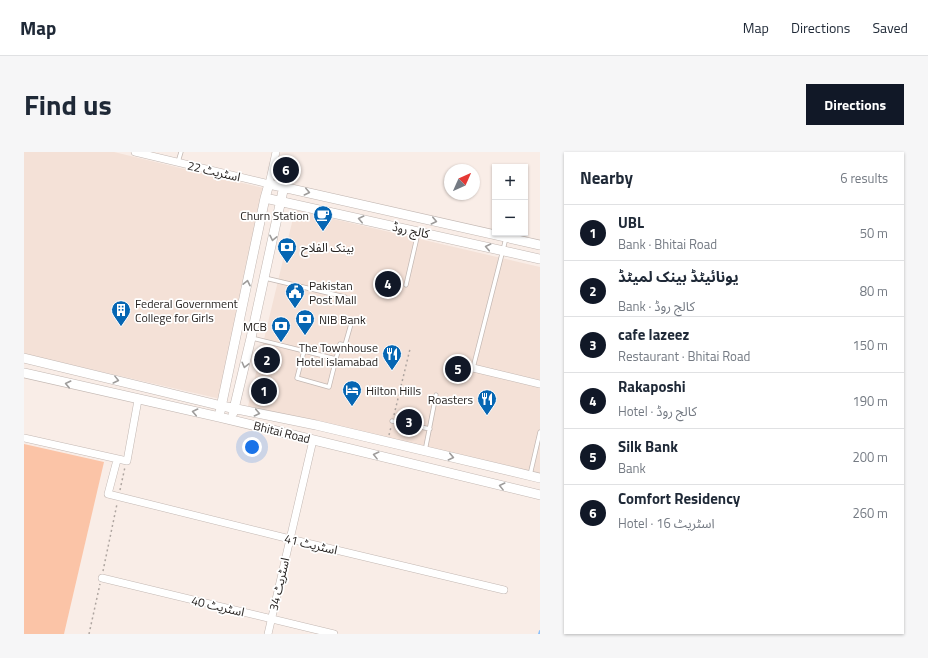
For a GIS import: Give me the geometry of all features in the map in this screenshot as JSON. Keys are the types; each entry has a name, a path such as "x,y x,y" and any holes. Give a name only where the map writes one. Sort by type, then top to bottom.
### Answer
{"street":[{"name":"اسٹریٹ 22","path":"135,152 269,184"},
{"path":"219,417 276,152"},
{"name":"کالج روڈ","path":"269,184 284,186 540,245"},
{"path":"231,420 265,278 284,186"},
{"name":"کالج روڈ","path":"265,198 540,259"},
{"name":"Bhitai Road","path":"24,358 222,406 316,425 540,478"},
{"path":"473,368 540,384"},
{"name":"Bhitai Road","path":"24,374 219,417 540,495"},
{"path":"24,438 117,460 127,461 138,400"},
{"path":"313,440 316,425"},
{"name":"اسٹریٹ 34","path":"268,634 313,440"},
{"path":"117,460 108,494 119,497"},
{"path":"526,492 530,476"},
{"name":"اسٹریٹ 41","path":"119,497 504,590"},
{"name":"اسٹریٹ 40","path":"102,578 334,634"}],"lane":[{"path":"178,162 181,152"},
{"path":"406,286 418,232"},
{"path":"473,368 506,238"},
{"path":"265,278 345,297"},
{"path":"304,351 297,378 329,387 340,344 345,345 351,324"},
{"path":"251,338 336,359"},
{"path":"425,451 436,395"},
{"path":"392,421 430,429"},
{"path":"530,476 540,432"}],"path":[{"path":"387,442 410,349"},
{"path":"89,634 127,461"}],"shaded area":[{"path":"24,152 114,152 272,190 225,400 24,354"},
{"path":"295,210 540,267 540,473 248,406"},
{"path":"24,444 104,462 64,634 24,634"}],"place":[{"name":"Comfort Residency","path":"286,170"},
{"name":"Churn Station","path":"323,232"},
{"name":"بینک الفلاح","path":"287,264"},
{"name":"Rakaposhi","path":"388,284"},
{"name":"Pakistan Post Mall","path":"295,309"},
{"name":"Federal Government College for Girls","path":"121,327"},
{"name":"NIB Bank","path":"305,336"},
{"name":"MCB","path":"281,343"},
{"name":"یونائیٹڈ بینک لمیٹڈ","path":"267,360"},
{"name":"Silk Bank","path":"458,369"},
{"name":"The Townhouse Hotel islamabad","path":"392,371"},
{"name":"UBL","path":"264,391"},
{"name":"Hilton Hills","path":"352,407"},
{"name":"Roasters","path":"487,416"},
{"name":"cafe lazeez","path":"409,422"}]}
